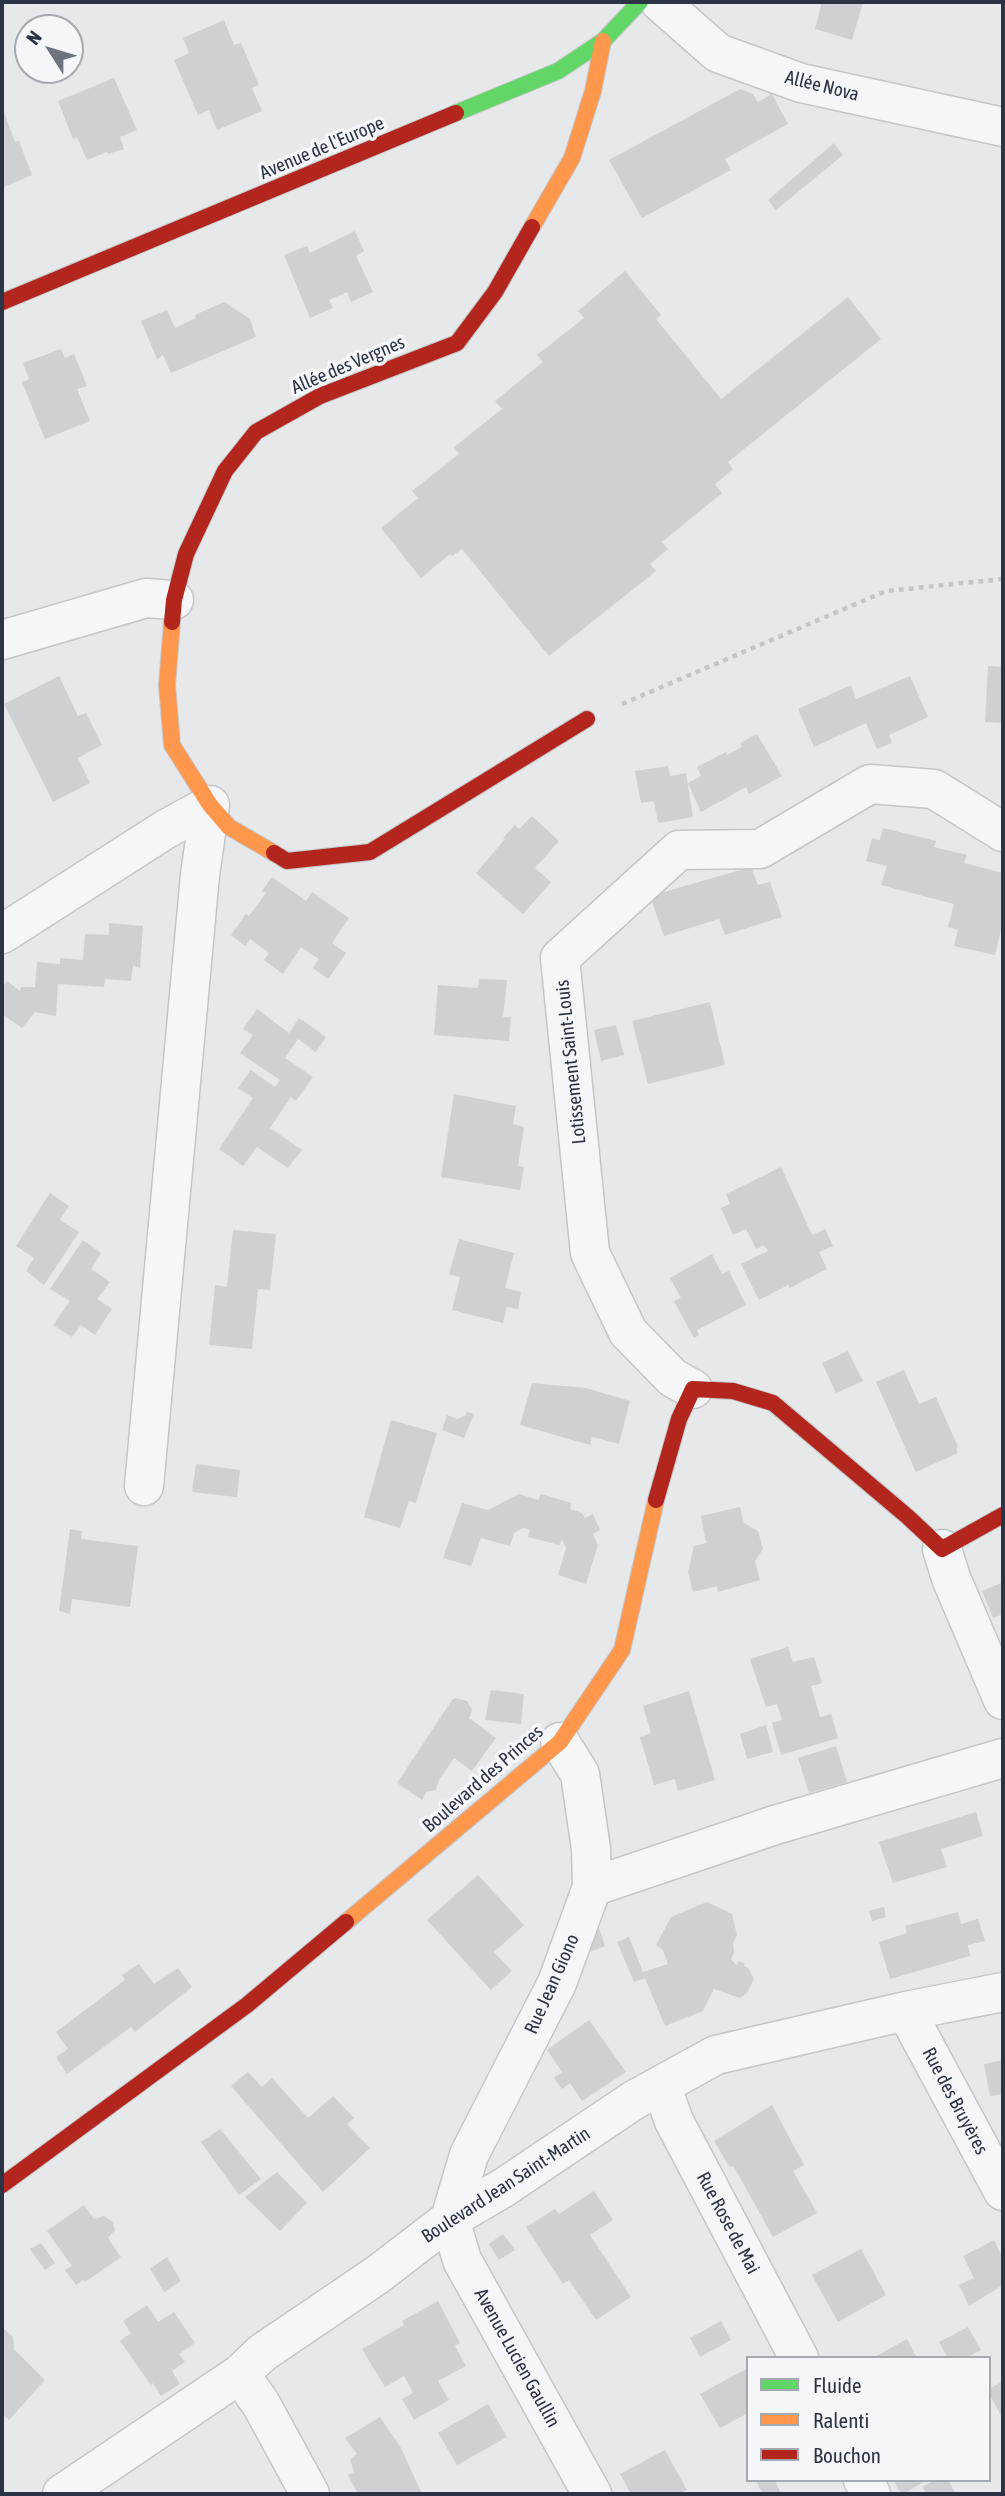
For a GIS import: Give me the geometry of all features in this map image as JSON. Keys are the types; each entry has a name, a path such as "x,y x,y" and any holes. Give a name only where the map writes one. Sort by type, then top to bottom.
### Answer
{"street":[{"name":"Avenue de l'Europe","path":"2,302 558,71 603,41 635,4"},
{"name":"Allée Nova","path":"635,4 718,52 801,83 1003,127"},
{"name":"Allée des Vergnes","path":"587,719 370,852 287,861 229,827 210,806 172,745 167,685 174,600 186,554 225,471 256,432 320,396 457,343 495,292 572,158 593,91 603,41"},
{"path":"2,640 146,598 174,600"},
{"name":"Lotissement Saint-Louis","path":"693,1390 673,1378 628,1332 590,1253 560,958 679,850 760,849 870,784 934,789 1003,832"},
{"path":"2,933 166,829 210,806"},
{"path":"145,1486 200,874 210,806"},
{"path":"693,1390 733,1391 773,1403 942,1549 951,1578 1003,1700"},
{"name":"Boulevard des Princes","path":"2,2185 247,2005 560,1742 622,1650 653,1511 679,1419 693,1390"},
{"path":"942,1549 1003,1515"},
{"name":"Rue Jean Giono","path":"450,2219 469,2155 557,1983 592,1887 591,1849 580,1774 560,1742"},
{"path":"592,1887 775,1825 1003,1758"},
{"name":"Boulevard Jean Saint-Martin","path":"62,2494 240,2374 262,2353 377,2275 450,2219 503,2188 635,2100 716,2055 906,2011 1003,1992"},
{"name":"Rue des Bruyères","path":"906,2011 1003,2191"},
{"name":"Rue Rose de Mai","path":"662,2085 674,2121 798,2356"},
{"name":"Avenue Lucien Gaullin","path":"450,2219 462,2260 592,2494"},
{"path":"240,2374 261,2404 310,2494"}],"path":[{"path":"587,719 886,591 1003,579"}],"building":[{"path":"822,2 863,2 852,40 815,29"},
{"path":"224,20 234,45 241,43 259,85 252,88 262,111 217,130 209,110 198,115 174,60 189,53 183,38"},
{"path":"114,78 137,130 120,137 124,149 87,160 77,137 73,139 58,101"},
{"path":"740,89 753,94 758,102 772,94 788,124 725,159 731,170 642,218 609,160"},
{"path":"2,107 15,142 19,141 32,175 2,188"},
{"path":"834,143 843,155 776,210 768,200"},
{"path":"355,231 364,251 356,256 373,292 351,302 347,292 329,300 333,308 310,318 284,255 307,246 310,253"},
{"path":"625,271 661,315 656,319 721,399 848,297 881,339 728,462 733,469 715,484 722,493 662,542 668,549 650,564 656,571 549,656 462,549 452,556 450,554 421,578 381,528 418,498 412,491 459,454 454,447 502,409 495,401 543,362 537,355 584,318 578,311"},
{"path":"224,302 250,319 256,337 171,373 163,355 157,359 141,321 167,310 175,328 196,318 195,315"},
{"path":"61,349 65,358 74,354 87,386 77,389 90,421 45,439 22,382 29,379 23,363"},
{"path":"988,666 1003,667 1003,723 985,722"},
{"path":"59,676 78,716 86,713 102,745 78,758 90,783 53,802 4,704"},
{"path":"910,676 928,717 889,735 892,743 877,749 866,723 814,747 798,709 851,685 856,699"},
{"path":"757,734 782,776 749,794 746,787 701,812 688,783 701,776 697,767 742,747 740,743"},
{"path":"668,766 670,776 686,773 693,817 658,823 654,801 641,803 635,771"},
{"path":"532,816 559,841 535,868 551,882 523,914 476,873 515,825 519,829"},
{"path":"883,828 936,841 934,847 967,855 964,863 1003,873 1003,922 995,955 954,946 958,930 948,927 954,904 881,885 887,866 866,861 872,838 880,840"},
{"path":"751,867 758,885 770,882 782,917 725,935 719,919 664,936 650,896"},
{"path":"272,877 306,901 312,892 349,918 332,943 346,953 328,979 313,968 319,959 301,947 283,974 264,960 269,953 250,939 245,946 231,935 266,893 262,891"},
{"path":"109,923 143,926 140,968 133,966 131,981 105,979 104,987 58,984 56,1016 35,1012 22,1028 2,1014 2,988 7,981 20,991 21,987 35,987 37,962 60,964 60,958 83,960 85,934 109,935"},
{"path":"479,979 507,980 503,1017 511,1017 509,1041 434,1035 438,985 478,988"},
{"path":"710,1002 725,1065 648,1084 632,1021"},
{"path":"257,1009 289,1033 299,1018 326,1037 316,1052 298,1039 285,1058 313,1077 296,1101 291,1097 270,1128 302,1150 288,1168 257,1147 243,1166 219,1149 253,1098 238,1088 251,1070 275,1087 280,1080 240,1053 253,1035 243,1029"},
{"path":"616,1025 624,1055 601,1061 594,1030"},
{"path":"454,1094 516,1106 513,1124 524,1127 518,1166 524,1167 520,1190 441,1177"},
{"path":"781,1167 812,1235 825,1229 833,1246 819,1252 827,1269 759,1300 741,1264 768,1251 764,1245 756,1249 746,1229 733,1235 721,1208 730,1204 726,1194"},
{"path":"50,1193 69,1206 60,1220 79,1232 44,1285 26,1271 34,1258 16,1246"},
{"path":"233,1230 276,1234 270,1290 258,1289 252,1349 209,1345 215,1285 227,1287"},
{"path":"459,1239 514,1253 505,1288 521,1292 518,1309 507,1307 503,1323 452,1310 460,1277 449,1274"},
{"path":"83,1240 101,1253 91,1269 110,1282 97,1299 112,1309 95,1335 81,1325 72,1337 53,1325 70,1301 50,1289"},
{"path":"712,1254 722,1274 729,1271 746,1305 697,1330 699,1335 694,1338 674,1301 681,1298 670,1278"},
{"path":"848,1351 863,1381 836,1393 822,1363"},
{"path":"904,1370 919,1404 936,1397 958,1447 958,1453 916,1472 876,1382"},
{"path":"532,1383 586,1388 630,1401 619,1444 592,1437 590,1445 520,1425"},
{"path":"467,1412 474,1414 464,1438 442,1430 447,1415 457,1419"},
{"path":"391,1420 437,1433 416,1503 409,1501 400,1528 364,1517"},
{"path":"196,1464 240,1470 237,1497 192,1492"},
{"path":"519,1494 538,1500 541,1494 571,1503 570,1509 582,1513 585,1518 593,1514 600,1530 593,1534 598,1545 586,1584 558,1575 566,1548 562,1539 559,1545 528,1537 530,1530 523,1528 514,1533 510,1546 481,1538 471,1566 443,1558 462,1503 488,1510"},
{"path":"740,1507 744,1523 758,1531 763,1549 755,1561 760,1580 718,1592 717,1586 693,1592 688,1572 694,1546 706,1543 701,1516"},
{"path":"70,1529 82,1531 81,1539 138,1546 130,1607 72,1599 70,1614 59,1611"},
{"path":"1001,1583 1003,1614 993,1618 982,1591"},
{"path":"788,1647 793,1662 814,1657 822,1683 811,1686 820,1717 831,1714 838,1738 781,1755 772,1723 782,1720 777,1704 766,1707 750,1659"},
{"path":"491,1690 524,1694 521,1724 485,1720"},
{"path":"689,1691 715,1780 678,1791 675,1779 654,1785 640,1737 651,1733 643,1706"},
{"path":"455,1698 467,1701 472,1710 469,1718 496,1738 472,1771 454,1758 439,1780 436,1790 426,1792 422,1800 397,1783"},
{"path":"766,1725 773,1752 747,1759 740,1734"},
{"path":"836,1746 847,1782 809,1793 798,1758"},
{"path":"976,1812 983,1836 941,1849 947,1867 893,1883 879,1842"},
{"path":"478,1875 524,1925 494,1952 512,1971 491,1990 427,1920"},
{"path":"707,1902 732,1914 737,1935 731,1959 736,1965 739,1961 745,1964 754,1979 747,1993 740,1998 714,1989 703,2011 665,2026 645,1978 634,1982 617,1942 629,1937 643,1972 668,1964 663,1950 656,1945 671,1917"},
{"path":"884,1907 886,1917 872,1921 869,1911"},
{"path":"958,1912 961,1924 978,1919 985,1941 968,1945 970,1956 890,1979 879,1942 907,1933 905,1926"},
{"path":"599,1928 605,1946 587,1953 592,1930"},
{"path":"139,1964 154,1984 178,1968 192,1987 135,2032 131,2027 67,2074 56,2057 68,2049 56,2032 125,1980 122,1975"},
{"path":"589,2020 626,2072 582,2101 570,2083 562,2089 554,2078 562,2072 547,2050"},
{"path":"1003,2060 1003,2094 990,2096 984,2064"},
{"path":"248,2072 262,2087 272,2078 308,2118 333,2096 354,2118 347,2124 370,2148 323,2192 231,2086"},
{"path":"772,2105 804,2165 793,2171 817,2213 773,2237 734,2167 729,2166 714,2141"},
{"path":"220,2129 261,2179 239,2195 201,2142"},
{"path":"277,2172 307,2203 280,2231 245,2197"},
{"path":"594,2191 613,2220 590,2235 631,2297 596,2320 569,2280 563,2284 526,2227 555,2209 559,2214"},
{"path":"84,2205 94,2219 104,2216 112,2221 115,2230 108,2238 121,2257 85,2282 83,2280 76,2285 65,2270 72,2266 47,2231"},
{"path":"503,2234 515,2250 499,2260 489,2244"},
{"path":"994,2240 1003,2258 1003,2285 969,2306 959,2285 974,2278 963,2256"},
{"path":"41,2243 55,2263 45,2270 30,2249"},
{"path":"861,2249 886,2295 838,2322 812,2275"},
{"path":"167,2257 181,2281 164,2292 150,2269"},
{"path":"438,2301 460,2343 455,2346 466,2366 438,2381 449,2400 414,2420 402,2399 413,2393 404,2376 385,2387 362,2349 404,2325 402,2321"},
{"path":"147,2305 158,2322 174,2312 195,2343 179,2354 185,2362 172,2371 180,2384 161,2396 120,2341 131,2333 123,2321"},
{"path":"721,2321 731,2340 700,2357 690,2338"},
{"path":"2,2327 13,2337 14,2349 45,2380 9,2420 2,2414"},
{"path":"968,2327 981,2350 970,2356 947,2356 939,2342"},
{"path":"907,2339 916,2356 877,2356"},
{"path":"746,2369 746,2414 720,2428 700,2394"},
{"path":"1003,2381 1003,2419 991,2398 991,2388"},
{"path":"488,2404 507,2437 457,2465 438,2433"},
{"path":"380,2417 401,2448 422,2494 358,2494 348,2475 354,2472 350,2459 357,2454 345,2438"},
{"path":"665,2450 687,2490 680,2494 631,2494 620,2474"},
{"path":"757,2482 776,2482 781,2494 763,2494"},
{"path":"894,2482 924,2482 903,2494"},
{"path":"931,2482 949,2482 956,2494 927,2494 922,2487"}],"traffic: fast":[{"path":"456,113 558,71 603,41 640,2"}],"traffic: slow":[{"path":"532,227 572,158 593,91 603,41"},
{"path":"172,622 167,685 172,745 210,805 229,827 274,853"},
{"path":"346,1922 560,1742 622,1650 656,1500"}],"traffic: jam":[{"path":"2,302 456,113"},
{"path":"172,622 174,600 186,554 225,471 256,432 320,396 457,343 495,292 532,227"},
{"path":"274,853 287,861 370,852 587,719"},
{"path":"656,1500 679,1419 693,1389 733,1391 773,1403 942,1549 1003,1515"},
{"path":"2,2185 247,2005 346,1922"}]}
